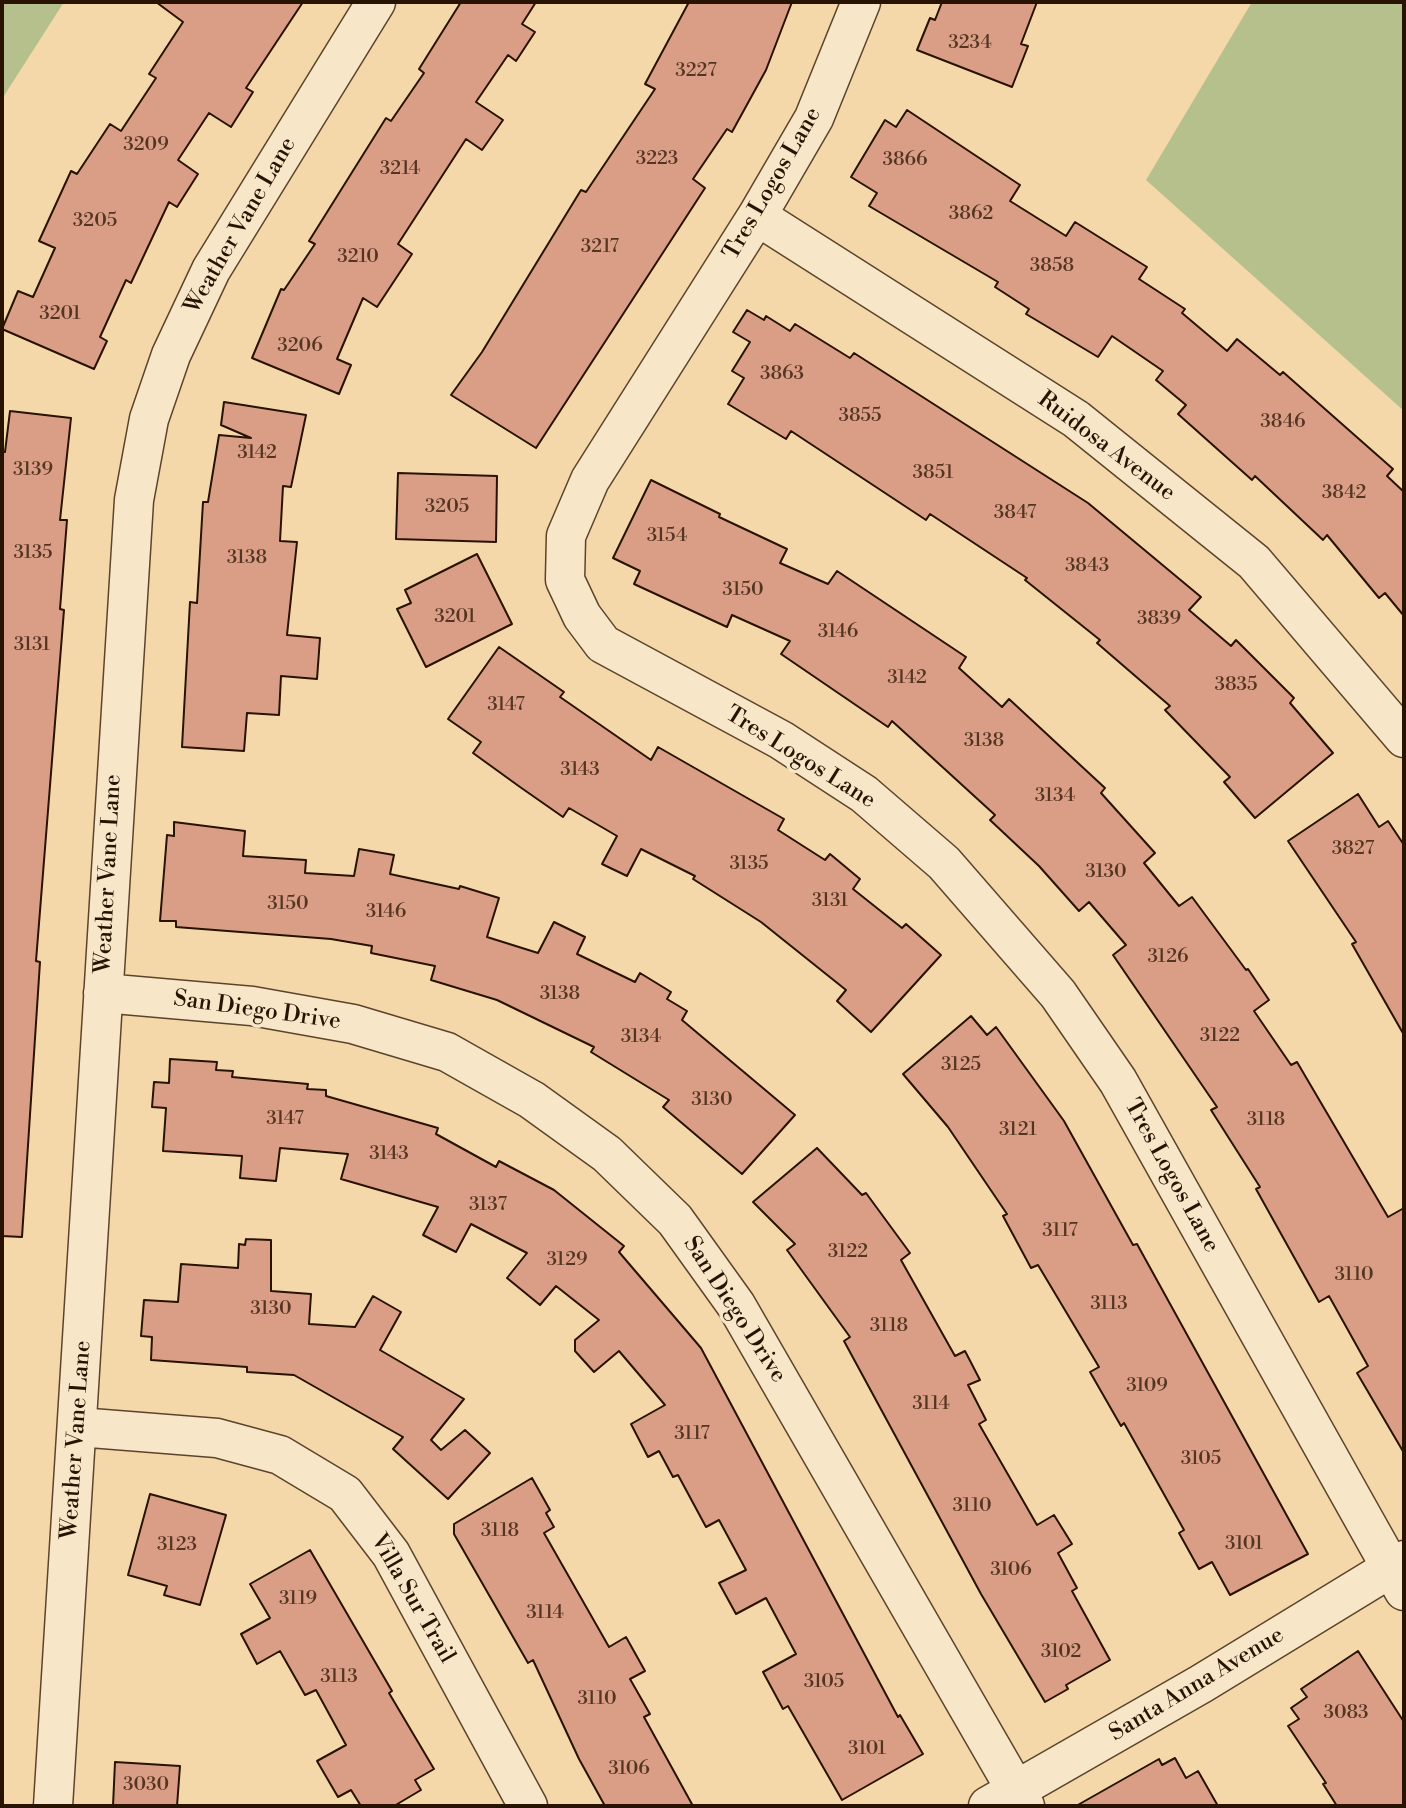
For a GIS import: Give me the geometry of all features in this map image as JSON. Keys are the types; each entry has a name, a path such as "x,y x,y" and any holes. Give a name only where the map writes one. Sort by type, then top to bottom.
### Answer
{"street":[{"name":"Weather Vane Lane","path":"53,1806 134,500 149,419 171,355 211,270 376,2"},
{"name":"Tres Logos Lane","path":"862,2 814,118 757,216 590,481 566,536 565,580 582,616 603,644 781,740 864,794 944,863 1058,994 1118,1081 1400,1573"},
{"name":"Ruidosa Avenue","path":"757,216 1076,419 1233,545 1254,562 1404,738"},
{"name":"San Diego Drive","path":"103,993 252,1006 353,1024 447,1052 532,1100 607,1154 675,1220 736,1304 1010,1801"},
{"name":"Villa Sur Trail","path":"78,1427 217,1438 280,1455 345,1494 391,1554 528,1806"},
{"name":"Santa Anna Avenue","path":"1010,1801 1400,1573"}],"green space":[{"path":"2,2 64,2 2,99"},
{"path":"1252,2 1404,2 1404,411 1146,180"}],"building":[{"path":"156,2 303,2 246,88 253,92 231,127 209,113 178,160 198,174 177,207 169,202 131,283 126,280 100,337 107,341 94,369 2,329 18,291 33,297 55,248 39,241 71,171 77,174 110,124 121,131 156,78 149,74 183,22"},
{"path":"461,2 536,2 522,24 535,32 516,61 508,55 476,102 503,120 482,150 466,139 398,244 412,254 377,307 363,298 337,359 351,365 339,394 252,358 281,289 284,290 315,244 309,241 386,118 391,121 424,73 419,69"},
{"path":"689,2 792,2 766,70 732,132 727,129 693,179 705,188 536,448 451,395 482,352 581,190 586,192 655,89 645,84"},
{"path":"942,2 1037,2 1021,44 1028,46 1012,87 917,50 930,18 935,20"},
{"path":"907,110 1020,185 1010,201 1066,236 1075,222 1147,267 1139,279 1185,309 1182,313 1227,351 1237,339 1280,375 1283,372 1393,469 1387,476 1404,492 1404,616 1385,593 1379,598 1327,535 1323,540 1255,476 1252,480 1178,414 1186,405 1156,380 1163,371 1112,336 1098,357 1026,314 1029,309 995,287 998,282 869,206 877,193 851,177 885,120 896,127"},
{"path":"747,310 764,320 766,316 790,331 795,324 850,358 854,353 1088,503 1201,597 1189,610 1231,646 1236,640 1294,698 1290,703 1333,753 1255,818 1224,782 1230,777 1165,710 1170,706 1097,643 1100,640 1025,580 1027,578 930,514 926,520 791,431 786,439 728,404 744,378 732,371 750,342 733,332"},
{"path":"224,402 306,415 291,487 283,486 280,541 297,542 287,635 320,638 317,679 281,676 279,715 247,713 244,751 182,747 190,602 197,603 203,502 208,502 219,435 251,438 221,425"},
{"path":"10,411 71,418 60,520 67,520 60,609 64,610 36,961 40,962 22,1237 2,1236 2,452 5,452"},
{"path":"398,473 497,476 496,542 396,539"},
{"path":"651,480 720,514 719,517 787,549 780,563 828,584 837,571 966,657 959,668 1002,707 1009,699 1105,788 1101,793 1155,853 1144,863 1179,906 1192,897 1246,970 1248,969 1269,1000 1254,1011 1291,1065 1297,1062 1388,1217 1404,1208 1404,1453 1357,1373 1368,1366 1329,1296 1319,1302 1256,1189 1260,1187 1211,1110 1217,1107 1113,955 1126,945 1089,902 1079,911 1039,866 990,820 995,815 892,721 888,727 781,654 790,641 732,615 727,627 634,584 640,571 613,558"},
{"path":"477,554 512,624 426,667 397,609 411,603 405,590"},
{"path":"499,647 564,692 560,697 651,760 658,747 784,819 778,830 825,860 830,854 860,879 853,889 902,928 906,924 941,955 871,1032 837,1001 846,990 761,922 693,879 695,876 641,849 627,876 602,864 617,836 569,808 563,817 473,753 481,742 448,719"},
{"path":"1358,794 1379,827 1388,821 1404,845 1404,1035 1352,944 1356,942 1288,841"},
{"path":"174,822 245,831 243,856 306,860 305,873 354,876 359,849 394,855 390,874 459,889 460,886 499,898 487,937 538,953 554,922 585,937 577,954 635,982 640,973 671,992 667,999 687,1011 682,1020 795,1115 742,1174 663,1107 669,1100 591,1052 594,1047 497,1000 431,980 435,966 371,953 372,946 331,939 176,927 176,921 160,921 167,835 174,836"},
{"path":"971,1016 987,1035 996,1027 1064,1121 1133,1245 1137,1244 1308,1554 1230,1595 1212,1562 1199,1569 1179,1533 1184,1530 1124,1423 1121,1426 1090,1372 1099,1367 1038,1265 1031,1268 1003,1216 1007,1214 948,1127 903,1074"},
{"path":"170,1059 217,1062 216,1070 233,1071 232,1077 308,1084 307,1089 326,1090 326,1096 438,1128 436,1134 496,1167 499,1161 554,1190 624,1246 619,1252 701,1348 898,1717 900,1715 923,1754 842,1800 788,1706 783,1709 763,1672 796,1654 766,1598 736,1614 719,1583 746,1570 719,1520 706,1527 678,1475 673,1477 659,1451 648,1457 631,1424 665,1405 619,1351 594,1372 575,1351 575,1340 599,1320 556,1286 540,1305 507,1278 527,1253 471,1224 456,1252 423,1235 438,1207 341,1179 348,1154 280,1148 276,1181 240,1178 242,1156 163,1151 166,1108 152,1107 154,1082 169,1083"},
{"path":"817,1148 862,1195 866,1193 910,1253 901,1260 955,1356 965,1351 980,1380 968,1385 986,1420 979,1424 1037,1525 1054,1515 1072,1544 1058,1553 1077,1588 1072,1591 1110,1660 1066,1685 1068,1689 1045,1702 981,1594 844,1341 850,1337 787,1250 795,1244 753,1202"},
{"path":"246,1239 271,1240 271,1291 311,1294 309,1324 355,1327 373,1296 401,1312 380,1350 464,1399 431,1440 441,1450 465,1430 490,1453 448,1499 393,1449 403,1437 294,1375 247,1372 247,1367 151,1360 152,1337 141,1336 144,1300 178,1302 181,1264 238,1268 239,1244 245,1245"},
{"path":"532,1478 550,1510 546,1513 554,1527 544,1533 609,1647 626,1637 645,1671 630,1679 650,1714 644,1717 693,1806 605,1806 579,1759 533,1660 528,1663 454,1534 454,1524"},
{"path":"150,1494 226,1515 200,1605 164,1595 167,1586 128,1575"},
{"path":"310,1550 434,1769 415,1780 421,1790 394,1806 361,1806 351,1790 338,1797 317,1761 346,1745 316,1690 305,1695 280,1651 257,1664 241,1634 270,1618 250,1584"},
{"path":"1358,1651 1404,1722 1404,1806 1337,1806 1323,1784 1326,1783 1288,1726 1299,1719 1291,1708 1307,1697 1301,1689"},
{"path":"1175,1758 1186,1778 1198,1771 1218,1806 1076,1806 1159,1759 1162,1765"},
{"path":"115,1762 180,1766 177,1806 113,1806"}]}
